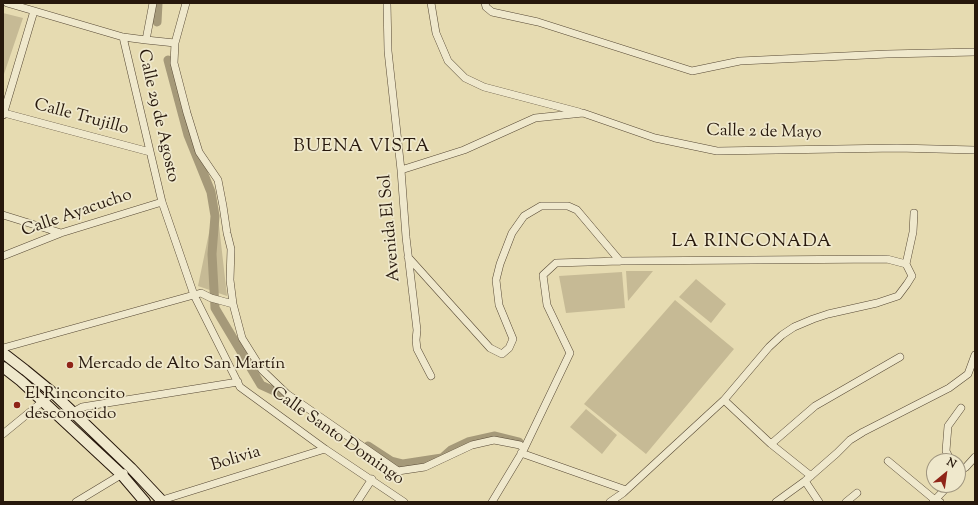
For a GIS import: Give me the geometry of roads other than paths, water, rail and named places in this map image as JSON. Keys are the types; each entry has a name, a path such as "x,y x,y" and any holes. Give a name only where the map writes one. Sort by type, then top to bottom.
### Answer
{"street":[{"path":"7,3 123,37 175,43"},
{"path":"146,40 154,3"},
{"path":"186,3 175,43 174,63 186,113 199,152 218,180 230,249 230,280 233,304 242,338 262,370 287,394 398,471 425,466 472,445 494,440 520,445 522,451"},
{"name":"Avenida El Sol","path":"387,3 388,51 401,170 408,257 417,330 416,340 417,348 431,376"},
{"path":"431,3 436,33 448,61 465,78 484,87 583,113"},
{"path":"485,3 486,8 492,12 538,22 692,71 740,61 887,54 975,52"},
{"path":"3,114 34,11"},
{"name":"Calle 29 de Agosto","path":"123,37 162,202"},
{"name":"Calle 2 de Mayo","path":"401,170 464,150 536,118 583,113 655,138 717,151 896,148 975,150"},
{"name":"Calle Trujillo","path":"3,114 150,152"},
{"name":"Calle Ayacucho","path":"3,256 61,233 162,202"},
{"name":"Calle Santo Domingo","path":"162,202 194,295 240,387 324,448 404,502"},
{"path":"408,257 490,348 502,354 509,348 513,339 499,304 496,280 500,264 512,233 524,216 541,206 568,206 577,210 620,261"},
{"path":"610,502 626,490 724,400 769,347 782,335 794,327 813,319 828,314 877,303 898,296 912,276 906,264 913,232 914,213"},
{"path":"3,215 61,233"},
{"path":"492,502 522,451 570,353 547,305 543,275 556,263 620,261 887,259 906,264"},
{"path":"3,348 201,293 211,298 233,304"},
{"path":"3,353 53,393 131,468 160,501"},
{"path":"776,502 811,476 850,440 949,388 968,374 975,355"},
{"path":"771,444 815,406 900,357"},
{"path":"3,367 21,381 122,475 145,502"},
{"path":"64,422 73,412 82,407 238,382"},
{"path":"3,434 53,393"},
{"path":"724,400 771,444 811,476"},
{"path":"947,453 948,426 961,408"},
{"name":"Bolivia","path":"160,501 324,448"},
{"path":"522,451 626,490"},
{"path":"966,467 975,457"},
{"path":"888,461 936,501 942,493"},
{"path":"76,502 122,475 131,468"},
{"path":"357,502 372,479"},
{"path":"805,481 819,502"},
{"path":"846,502 857,492"}],"waterway":[{"path":"157,22 158,3"},
{"path":"168,60 188,135 211,192 215,216 212,254 215,308 261,385 283,395"},
{"path":"368,446 391,461 403,464 442,458 451,450 468,442 495,436 519,442"}],"place":[{"name":"Mercado de Alto San Martín","path":"70,365"},
{"name":"El Rinconcito desconocido","path":"17,405"}],"district":[{"name":"BUENA VISTA","path":"362,148"},
{"name":"LA RINCONADA","path":"752,243"}]}
